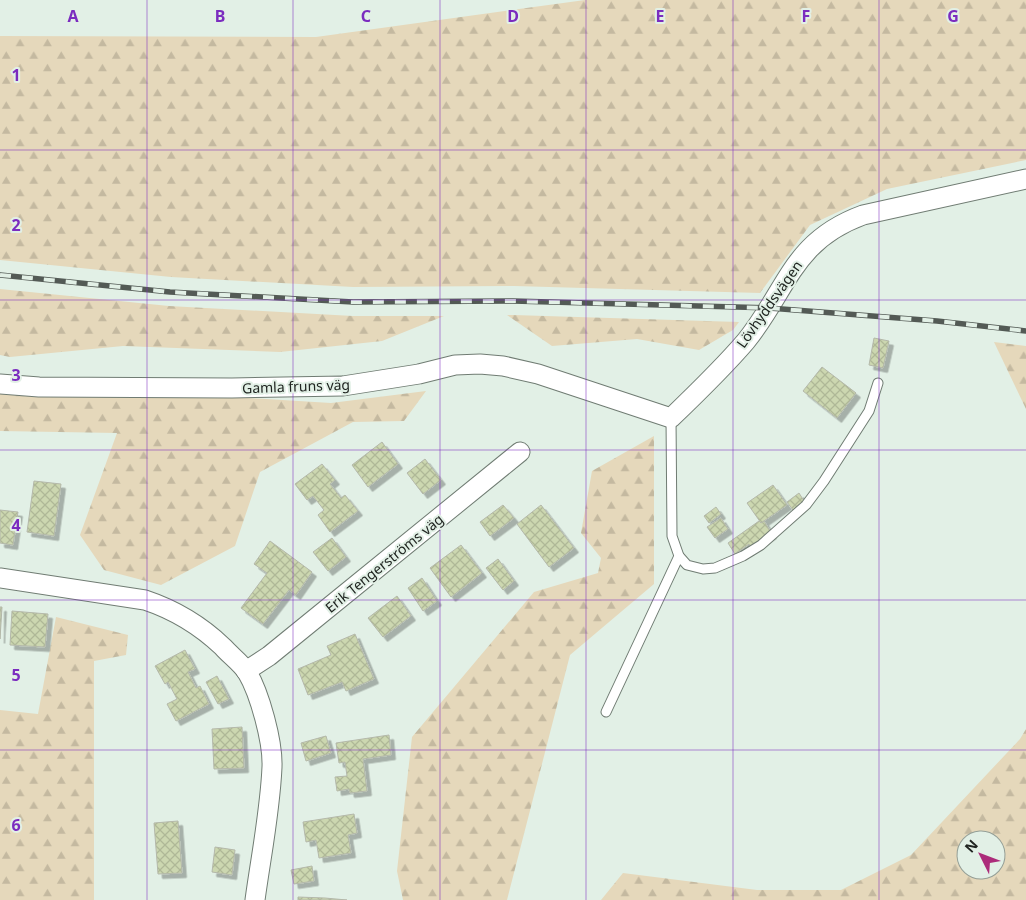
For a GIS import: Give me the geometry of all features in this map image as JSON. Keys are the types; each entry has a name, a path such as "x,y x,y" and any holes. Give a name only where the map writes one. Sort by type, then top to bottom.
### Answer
{"street":[{"name":"Lövhyddsvägen","path":"672,418 746,341 763,318 796,263 819,239 844,222 1026,179"},
{"name":"Gamla fruns väg","path":"0,384 39,387 232,388 343,386 420,374 455,365 480,364 503,366 538,374 672,418"},
{"name":"Erik Tengerströms väg","path":"246,671 269,656 520,452"},
{"path":"0,578 145,600 163,606 187,618 212,636 246,671 259,701 269,741 272,766 255,900"}],"lane":[{"path":"672,418 672,536 679,556 687,564 703,569 715,568 743,556 774,535 806,505 824,481 869,411 878,383"},
{"path":"606,712 679,556"}],"green space":[{"path":"585,0 1026,0 1026,160 887,189 810,225 760,293 514,286 353,287 171,277 0,260 0,36 316,37"},
{"path":"0,289 169,306 353,316 444,316 382,341 280,352 123,346 10,357 0,355"},
{"path":"507,315 739,322 733,330 699,350 637,339 552,346"},
{"path":"994,342 1026,346 1026,409"},
{"path":"0,383 331,403 426,391 404,421 353,422 260,472 235,546 161,585 104,570 80,535 117,433 0,431"},
{"path":"654,436 654,584 570,655 507,900 403,900 397,871 412,737 534,592 598,573 601,558 581,533 592,471"},
{"path":"56,617 128,635 126,655 94,661 94,900 0,900 0,710 38,714"},
{"path":"1026,729 1026,900 601,900 623,873 757,890 841,890 911,855 1020,739"}],"building":[{"path":"874,338 889,341 883,368 869,365"},
{"path":"822,367 856,393 837,418 803,391"},
{"path":"382,442 398,464 368,487 352,465"},
{"path":"425,459 441,480 423,494 407,473"},
{"path":"322,464 335,480 330,484 341,498 345,495 358,511 330,532 318,515 324,510 313,496 307,500 295,484"},
{"path":"34,481 61,484 54,536 27,532"},
{"path":"773,485 787,505 761,523 747,503"},
{"path":"799,493 804,501 793,510 787,502"},
{"path":"503,505 514,518 490,536 480,522"},
{"path":"541,505 574,548 549,567 517,524"},
{"path":"716,507 721,514 709,523 704,516"},
{"path":"0,510 18,512 13,545 0,543"},
{"path":"721,518 728,529 715,538 707,527"},
{"path":"759,521 761,523 764,521 772,534 751,548 749,544 735,554 728,543"},
{"path":"332,538 346,557 328,571 313,552"},
{"path":"270,541 312,572 296,595 289,590 263,624 241,608 267,573 254,564"},
{"path":"461,545 482,573 451,597 430,568"},
{"path":"498,559 514,581 503,590 486,568"},
{"path":"422,578 437,601 423,611 408,588"},
{"path":"397,596 411,616 383,637 368,618"},
{"path":"0,607 2,607 0,639"},
{"path":"12,611 48,614 45,647 10,645"},
{"path":"355,634 374,679 346,691 342,682 308,695 298,669 331,655 327,646"},
{"path":"185,650 195,669 188,672 196,688 200,686 209,704 176,721 167,704 177,699 168,682 165,684 155,666"},
{"path":"217,676 229,699 218,704 206,682"},
{"path":"242,727 244,768 214,769 212,729"},
{"path":"389,735 391,755 363,759 367,791 350,793 349,789 337,791 335,777 347,776 345,762 339,763 336,743"},
{"path":"326,736 331,753 306,761 301,743"},
{"path":"354,814 357,833 348,835 351,853 319,858 316,840 306,842 303,822"},
{"path":"178,821 182,873 158,874 154,823"},
{"path":"215,847 235,850 232,875 212,872"},
{"path":"312,866 314,881 294,884 291,870"},
{"path":"298,897 325,898 347,900 298,900"}],"railway":[{"path":"0,275 170,292 353,302 513,301 769,308 937,321 1026,331"}]}
